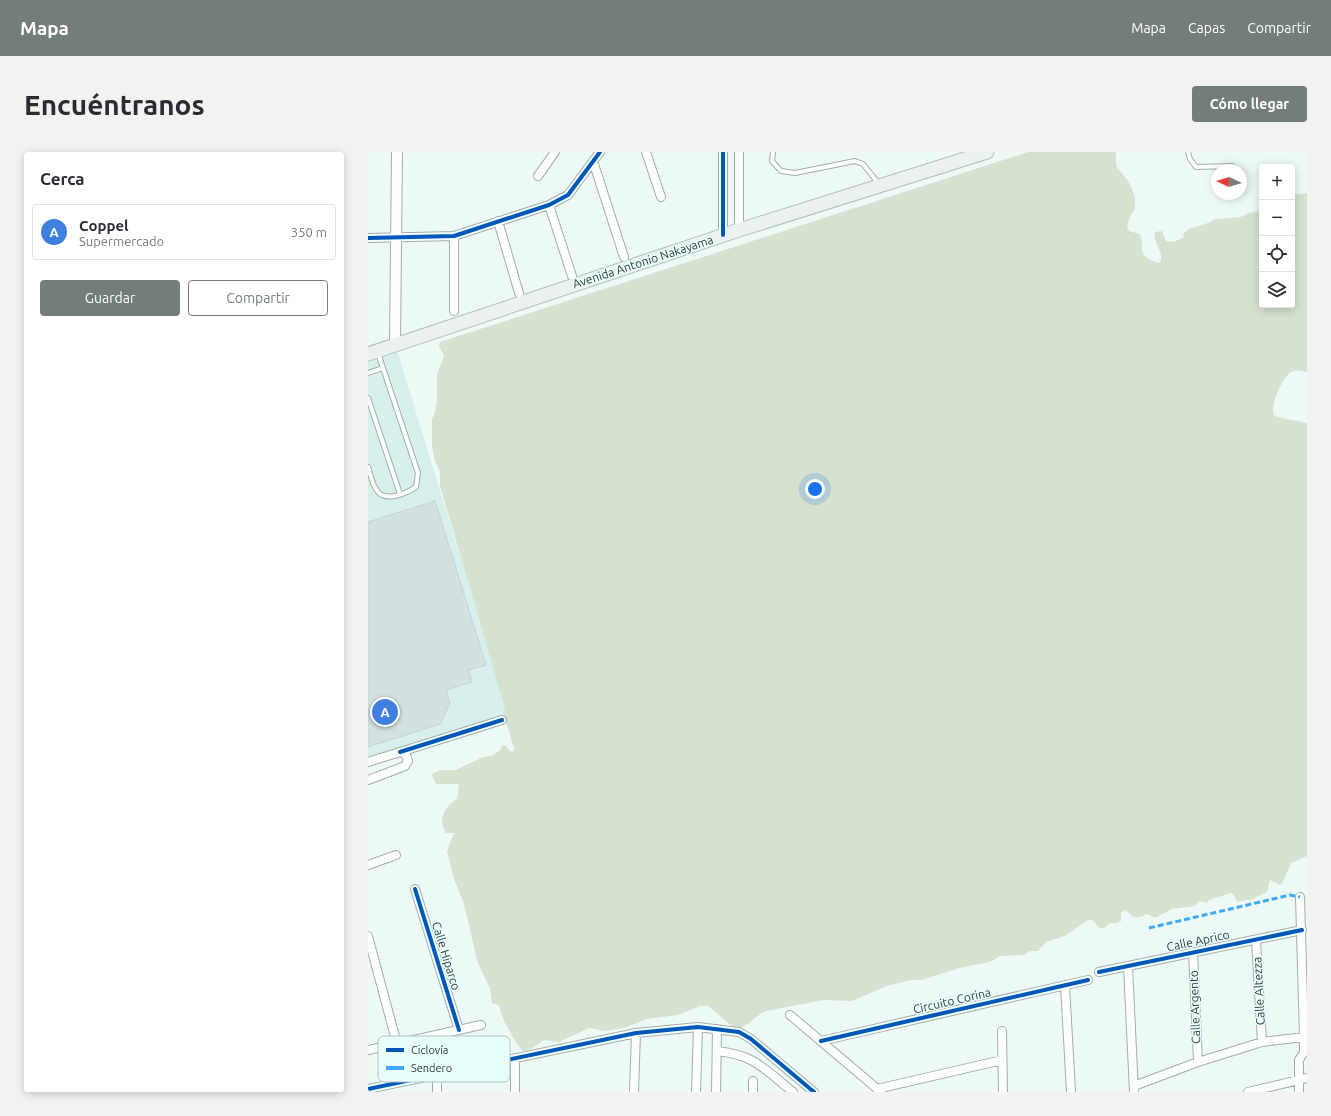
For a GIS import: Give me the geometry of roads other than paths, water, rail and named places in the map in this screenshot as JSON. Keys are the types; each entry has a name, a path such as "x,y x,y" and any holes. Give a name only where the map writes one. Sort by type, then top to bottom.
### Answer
{"main road":[{"name":"Avenida Antonio Nakayama","path":"373,352 723,235 987,152"}],"street":[{"path":"395,344 397,152"},
{"path":"538,176 555,152"},
{"path":"368,238 454,236 549,205 568,195 600,152"},
{"path":"646,152 661,197"},
{"path":"723,152 723,235"},
{"path":"739,152 739,230"},
{"path":"593,161 624,257"},
{"path":"549,205 572,276"},
{"path":"498,221 519,293"},
{"path":"454,236 454,311"},
{"path":"368,762 502,720"},
{"path":"368,780 405,766 408,758 400,752"},
{"path":"368,865 396,855"},
{"name":"Calle Hiparco","path":"415,889 459,1030"},
{"path":"1300,898 1305,1053 1300,1057 1303,1078 1299,1092 1307,1090"},
{"name":"Calle Aprico","path":"1099,972 1302,930"},
{"path":"368,936 394,1036"},
{"name":"Calle Altezza","path":"1256,940 1262,1042"},
{"name":"Calle Argento","path":"1193,952 1198,1062"},
{"path":"1128,966 1134,1089 1198,1062 1262,1042 1304,1037"},
{"name":"Circuito Corina","path":"821,1041 1088,980"},
{"path":"1065,985 1071,1092"},
{"path":"790,1015 879,1090 1002,1060"},
{"path":"432,1036 481,1024"},
{"path":"696,1092 698,1027"},
{"path":"510,1059 636,1032 698,1027 717,1029 739,1032 762,1048 814,1092"},
{"path":"716,1092 717,1029"},
{"path":"1002,1031 1003,1092"},
{"path":"634,1092 636,1032"},
{"path":"368,1050 378,1048"},
{"path":"754,1060 762,1048"},
{"path":"716,1051 741,1054 754,1060 793,1092"},
{"path":"515,1058 515,1092"},
{"path":"1248,1092 1303,1078"},
{"path":"753,1081 753,1092"},
{"path":"373,1089 403,1082"}],"lane":[{"path":"772,152 774,164 781,171 787,173 805,171 850,160 863,164 880,185"},
{"path":"1188,152 1190,159 1196,167 1211,167"},
{"path":"368,468 378,492 389,497 400,494 416,486 419,478 383,368 373,352"},
{"path":"368,373 383,368"},
{"path":"368,398 400,494"}],"place":[{"name":"Coppel","path":"385,712"}]}
